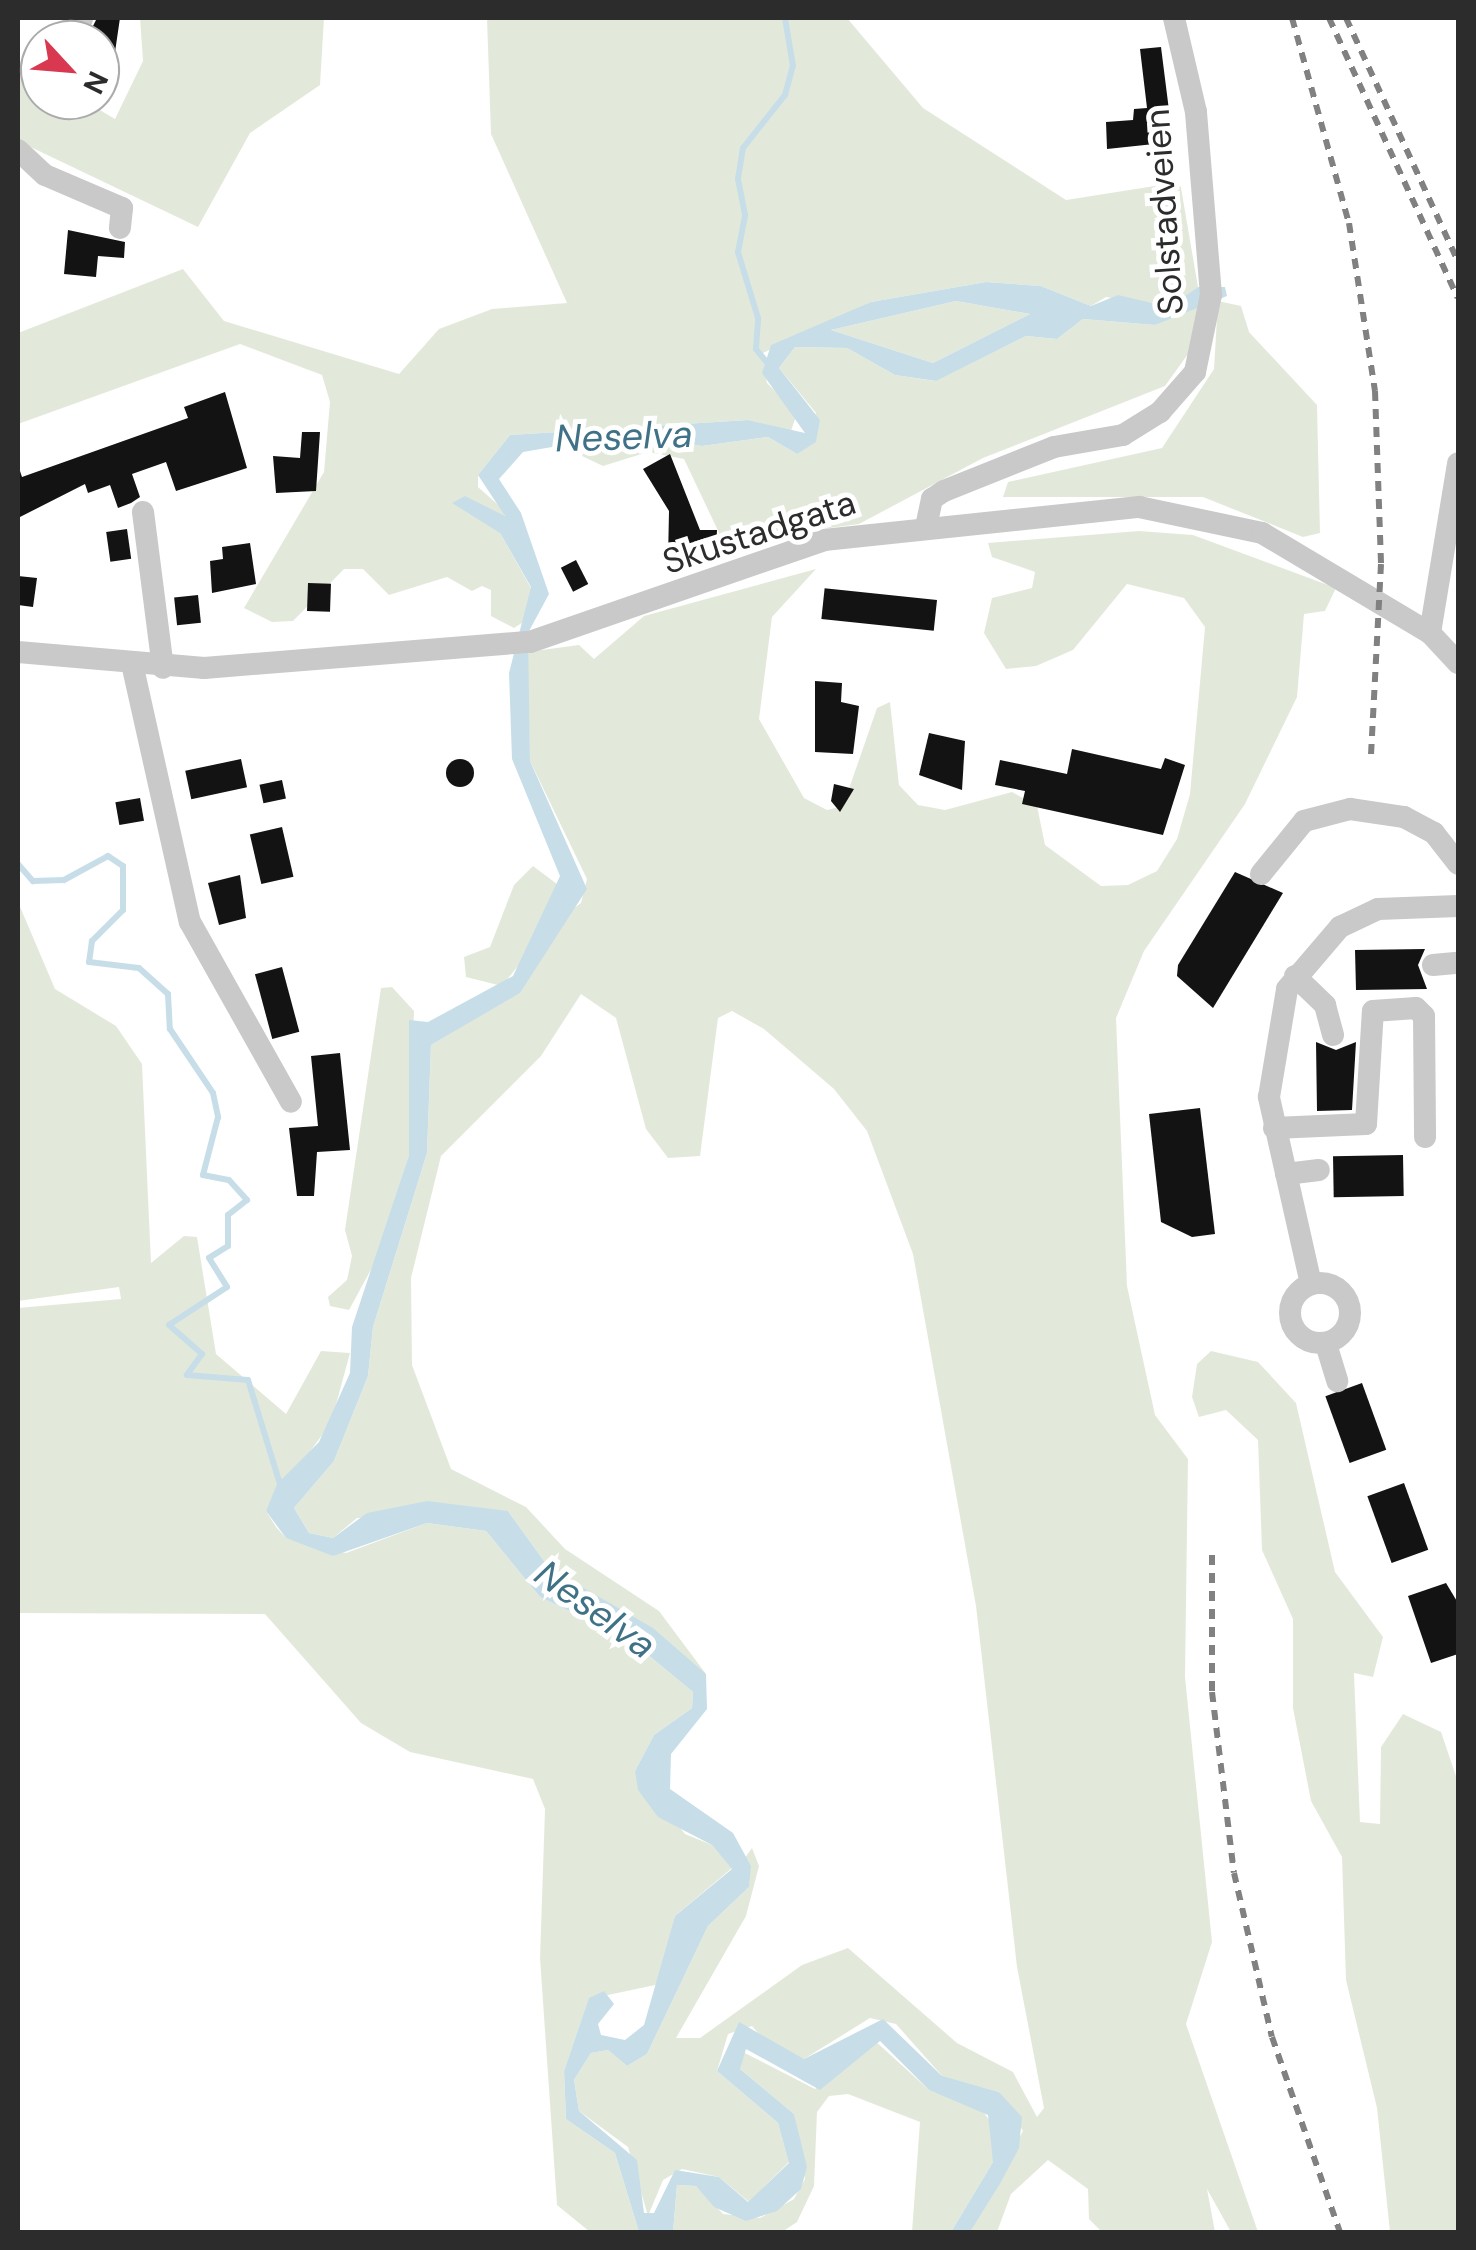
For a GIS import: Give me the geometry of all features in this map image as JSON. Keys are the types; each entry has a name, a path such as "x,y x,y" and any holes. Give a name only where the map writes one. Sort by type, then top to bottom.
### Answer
{"street":[{"name":"Solstadveien","path":"926,527 932,499 968,478 1123,435 1160,412 1195,372 1210,313 1210,280 1196,112 1174,18"},
{"path":"18,150 45,175 122,208 120,228"},
{"path":"1430,633 1458,463"},
{"name":"Skustadgata","path":"18,652 133,668 163,668 519,642 824,540 1139,507 1200,514 1301,552 1430,633 1458,663"},
{"path":"143,512 163,668"},
{"path":"133,668 190,922 291,1102"},
{"path":"1262,874 1304,821 1350,809 1404,816 1434,833 1458,864"},
{"path":"1310,1284 1274,1128 1275,1022 1295,976 1340,927 1378,908 1458,906"},
{"path":"1433,965 1458,963"},
{"path":"1295,976 1324,1005 1333,1035"},
{"path":"1274,1128 1366,1124 1374,1010 1416,1008 1424,1016 1425,1137"},
{"path":"1286,1174 1319,1170"},
{"path":"1310,1284 1347,1300 1346,1328 1326,1344"},
{"path":"1310,1284 1289,1309 1290,1323 1302,1338 1326,1344"},
{"path":"1326,1344 1337,1382"}],"green space":[{"path":"140,18 324,18 320,85 250,133 198,227 18,141 18,61 20,120 120,120 120,109 143,61"},
{"path":"487,18 847,18 923,108 1066,200 1180,182 1198,287 1169,308 1106,297 1091,306 1041,286 986,282 871,302 763,353 767,383 797,413 791,431 748,420 510,435 478,475 478,487 505,511 500,533 531,588 528,619 514,628 491,616 491,590 482,586 472,591 447,577 389,595 363,569 344,569 293,621 272,622 244,608 324,472 330,402 322,375 240,344 18,424 18,333 183,269 224,321 399,374 439,329 492,309 567,303 491,134"},
{"path":"956,301 1030,314 933,363 831,330"},
{"path":"1218,301 1241,306 1249,332 1317,405 1320,533 1303,537 1203,497 1003,497 1008,482 1162,448 1214,369"},
{"path":"1200,303 1193,347 1165,386 983,458 859,524 779,535 730,556 684,459 648,452 603,466 582,456 590,441 622,435 702,446 768,437 797,454 816,413 779,368 795,347 847,348 895,375 935,381 1026,336 1057,339 1083,319 1155,325"},
{"path":"1139,531 1193,535 1336,588 1325,611 1304,614 1297,697 1245,804 1144,951 1116,1018 1127,1286 1155,1415 1188,1459 1185,1677 1212,1942 1186,2024 1258,2232 1231,2232 1207,2189 1215,2232 1102,2232 1089,2219 1088,2189 1048,2160 1011,2194 997,2232 970,2232 1023,2131 999,2092 943,2077 896,2024 870,2018 804,2059 771,2048 752,2026 728,2034 717,2071 778,2123 789,2162 749,2202 719,2177 682,2169 663,2180 648,2216 628,2147 579,2111 574,2080 591,2053 608,2050 627,2066 647,2054 708,1926 749,1887 744,1859 752,1848 759,1866 746,1916 676,2038 700,2038 802,1965 848,1948 957,2043 1013,2072 1037,2117 1044,2108 1017,1967 976,1606 913,1254 867,1131 834,1089 764,1029 732,1011 718,1018 700,1156 668,1158 646,1129 616,1018 581,994 541,1056 441,1156 411,1278 412,1365 451,1469 526,1507 565,1549 659,1611 706,1674 549,1568 508,1511 357,1518 333,1538 309,1533 294,1508 334,1461 368,1376 373,1327 427,1153 431,1045 520,992 562,917 581,903 587,879 530,761 527,652 579,645 594,659 644,616 816,569 772,617 759,719 804,798 827,810 843,806 877,708 890,702 899,785 918,805 945,810 1012,792 1037,806 1045,845 1101,886 1128,885 1157,871 1177,839 1190,794 1205,627 1184,598 1127,584 1073,650 1036,666 1006,669 984,633 992,598 1032,588 1035,572 992,557 988,543"},
{"path":"533,866 557,884 532,948 502,986 466,977 464,957 490,947 514,885"},
{"path":"18,902 55,989 116,1026 142,1064 151,1263 184,1236 197,1237 216,1354 286,1414 321,1351 350,1353 331,1423 266,1511 276,1527 286,1538 346,1553 427,1523 486,1531 540,1597 630,1640 693,1692 692,1708 654,1735 635,1771 685,1834 712,1845 732,1868 675,1916 660,1984 589,1999 564,2071 566,2119 615,2153 639,2232 590,2232 557,2205 540,1958 545,1809 533,1779 410,1752 361,1723 265,1614 18,1613 18,1308 121,1299 119,1287 18,1301"},
{"path":"392,987 414,1011 409,1155 374,1264 349,1310 330,1306 328,1297 347,1280 352,1256 345,1230 381,988"},
{"path":"1211,1351 1258,1362 1296,1403 1335,1572 1383,1637 1373,1677 1354,1673 1360,1822 1380,1824 1381,1747 1403,1714 1441,1732 1458,1782 1458,2232 1390,2232 1377,2108 1346,1980 1342,1857 1311,1801 1293,1708 1293,1619 1262,1550 1258,1440 1226,1410 1199,1417 1192,1397 1197,1364"},
{"path":"873,2039 929,2090 982,2110 995,2128 993,2162 951,2232 912,2232 920,2122 848,2094 829,2096 817,2112 814,2186 797,2222 782,2232 673,2232 677,2185 696,2186 723,2214 760,2218 794,2199 805,2179 794,2114 740,2069 741,2051 815,2089"}],"water":[{"name":"Neselva","path":"986,282 1041,286 1091,306 1118,295 1169,307 1198,287 1225,287 1227,296 1155,325 1083,319 1057,339 1026,336 936,381 895,375 847,348 795,347 779,368 820,420 816,442 797,454 768,437 702,446 622,435 523,452 499,479 521,513 549,594 528,633 530,761 587,889 520,993 431,1045 427,1153 373,1327 368,1376 334,1461 294,1508 309,1533 333,1538 367,1513 427,1501 508,1511 549,1568 653,1628 706,1674 707,1709 671,1754 670,1789 733,1833 751,1866 749,1887 708,1926 647,2054 627,2066 608,2050 591,2053 574,2080 579,2111 637,2160 644,2213 654,2213 675,2170 719,2177 748,2202 789,2163 778,2123 717,2071 739,2022 804,2059 883,2019 942,2076 999,2092 1022,2117 1019,2148 1001,2182 970,2232 951,2232 993,2162 988,2115 929,2090 880,2041 820,2090 746,2049 740,2069 794,2114 807,2167 801,2189 777,2211 746,2221 714,2207 696,2186 677,2185 673,2232 639,2232 615,2153 566,2119 564,2071 589,1998 604,1991 614,2004 598,2024 601,2035 625,2040 644,2025 675,1916 732,1869 712,1845 658,1817 638,1790 635,1771 654,1735 692,1708 693,1692 630,1640 540,1597 486,1531 427,1523 333,1556 286,1538 266,1511 277,1484 319,1442 350,1373 352,1327 409,1155 409,1020 428,1022 513,976 560,876 512,759 509,673 531,587 500,533 452,503 465,496 505,516 478,475 510,435 748,420 805,433 762,373 771,345 871,302","holes":["956,301 1030,314 933,363 831,330"]}],"building":[{"path":"1161,47 1173,142 1107,149 1106,122 1133,120 1134,109 1147,108 1140,49"},
{"path":"68,230 125,242 124,258 98,256 96,277 64,274"},
{"path":"225,392 247,468 176,491 166,462 132,474 140,497 118,508 110,485 88,493 85,484 18,518 18,465 22,477 188,418 184,407"},
{"path":"302,432 320,432 316,491 276,493 273,456 300,458"},
{"path":"670,454 700,530 717,530 716,551 692,550 692,560 668,560 669,511 643,469"},
{"path":"127,529 131,559 110,562 106,532"},
{"path":"250,543 256,584 212,593 210,561 223,559 222,547"},
{"path":"576,560 588,584 573,592 561,568"},
{"path":"18,576 37,578 33,607 18,605"},
{"path":"308,583 331,584 330,612 307,611"},
{"path":"825,588 937,600 934,631 821,619"},
{"path":"198,595 201,623 177,625 174,598"},
{"path":"815,681 842,683 841,702 859,706 853,754 815,752"},
{"path":"929,733 965,741 962,790 919,775"},
{"path":"1072,749 1161,769 1165,758 1185,765 1163,835 1022,804 1025,791 995,785 1000,760 1067,774"},
{"path":"241,759 247,787 191,799 185,771"},
{"path":"460,759 470,763 474,773 470,783 460,787 450,783 446,773 450,763"},
{"path":"282,780 286,799 263,803 260,785"},
{"path":"834,784 854,789 840,812 831,801"},
{"path":"140,798 144,821 119,825 115,802"},
{"path":"282,827 293,877 261,884 250,834"},
{"path":"1235,872 1283,893 1213,1008 1177,976 1178,965"},
{"path":"240,875 246,918 219,925 208,883"},
{"path":"1425,949 1418,965 1427,989 1356,990 1355,950"},
{"path":"282,967 299,1032 272,1039 255,974"},
{"path":"1316,1042 1336,1050 1356,1042 1352,1110 1317,1111"},
{"path":"340,1053 350,1150 317,1152 314,1196 297,1196 289,1128 318,1126 311,1056"},
{"path":"1200,1108 1215,1234 1192,1237 1161,1222 1149,1114"},
{"path":"1403,1155 1404,1196 1334,1197 1333,1156"},
{"path":"1362,1383 1386,1450 1350,1463 1325,1396"},
{"path":"1404,1483 1428,1550 1392,1563 1367,1496"},
{"path":"1446,1583 1458,1603 1458,1654 1431,1663 1408,1596"}],"waterway":[{"path":"768,364 756,349 758,318 738,252 745,215 738,179 743,148 785,95 793,66 785,18"},
{"path":"18,864 33,881 64,880 108,856 123,866 123,910 92,941 89,962 139,968 168,994 170,1029 213,1093 218,1117 203,1175 229,1180 247,1200 228,1215 228,1246 209,1258 227,1287 169,1325 202,1354 187,1375 248,1380 281,1487"}],"railway":[{"path":"1292,18 1349,223 1375,391 1381,564 1371,757"},
{"path":"1329,18 1458,298"},
{"path":"1346,18 1458,262"},
{"path":"1212,1555 1212,1692 1234,1873 1272,2037 1340,2232"}]}
